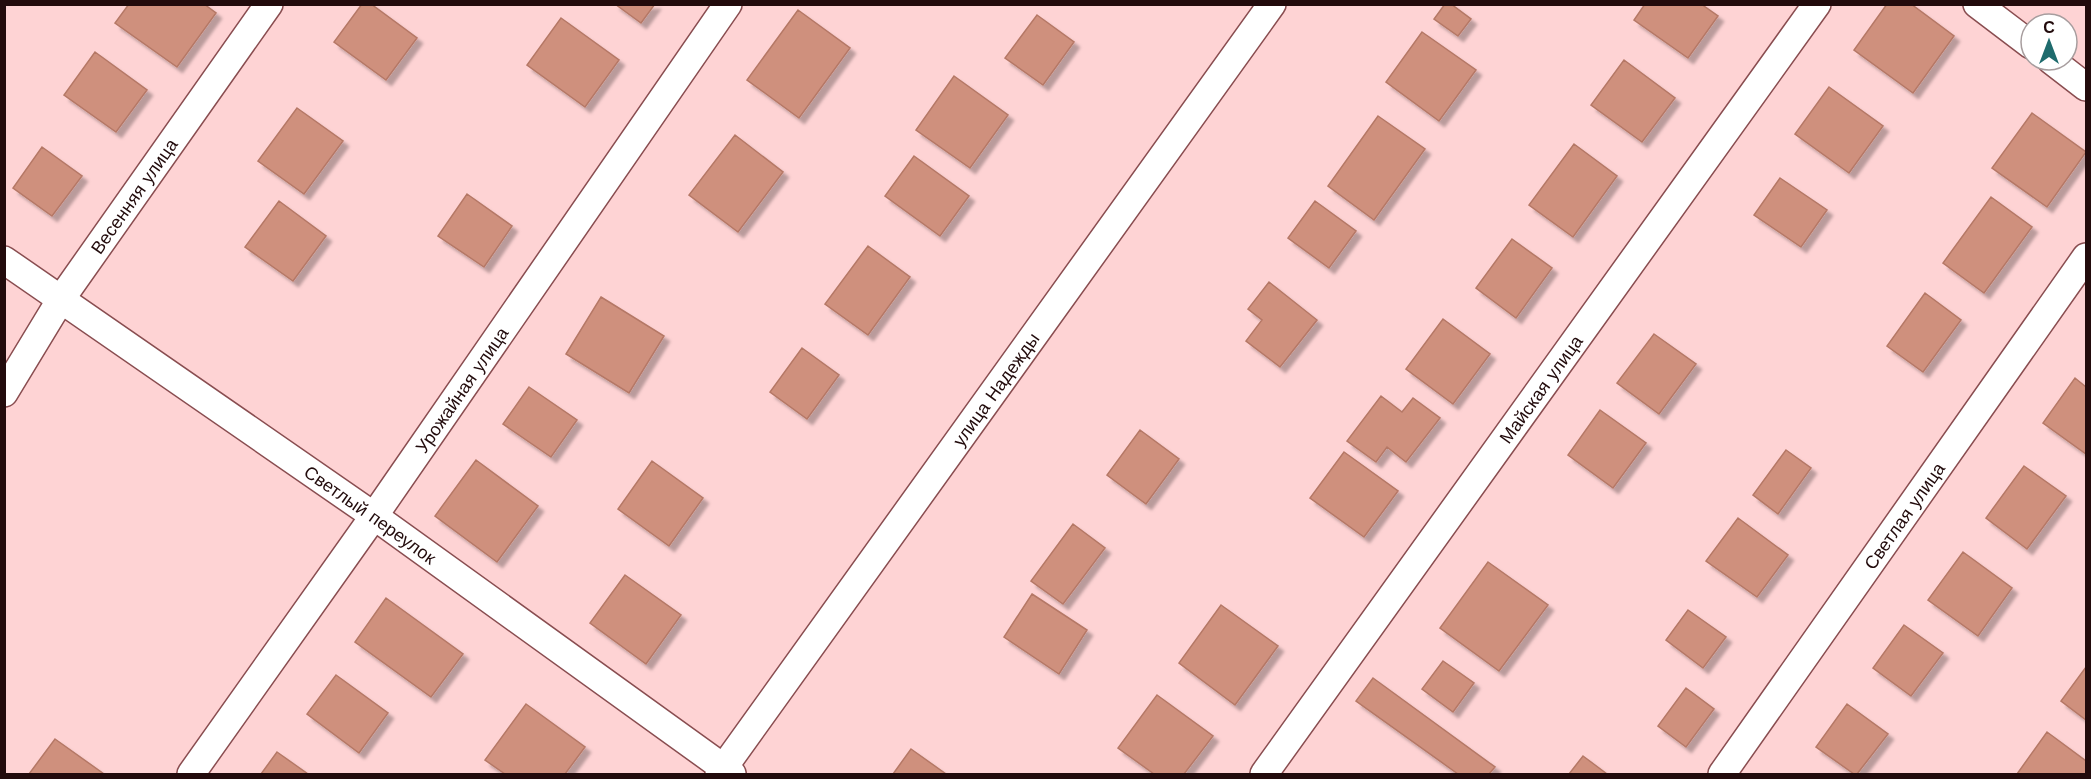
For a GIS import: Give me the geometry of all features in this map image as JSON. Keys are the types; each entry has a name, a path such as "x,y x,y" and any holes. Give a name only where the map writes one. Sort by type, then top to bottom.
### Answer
{"street":[{"name":"Весенняя улица","path":"4,393 61,299 269,4"},
{"name":"Урожайная улица","path":"191,774 374,516 728,4"},
{"name":"улица Надежды","path":"725,772 1272,4"},
{"name":"Майская улица","path":"1264,774 1817,4"},
{"path":"1977,4 2019,36"},
{"path":"2067,72 2086,87"},
{"name":"Светлая улица","path":"1722,774 2086,257"},
{"name":"Светлый переулок","path":"4,260 374,516 725,772"}],"building":[{"path":"129,4 204,4 216,13 177,67 115,23"},
{"path":"362,4 371,4 417,38 386,80 334,42"},
{"path":"615,4 655,4 641,23"},
{"path":"1445,4 1451,4 1471,19 1458,36 1434,19"},
{"path":"1645,4 1701,4 1718,16 1688,58 1634,20"},
{"path":"1887,4 1911,4 1954,36 1913,93 1854,50"},
{"path":"798,10 850,48 799,118 747,80"},
{"path":"1037,15 1074,42 1043,85 1005,58"},
{"path":"561,18 619,60 585,107 527,65"},
{"path":"1422,32 1476,70 1439,121 1386,82"},
{"path":"95,52 147,90 116,132 64,95"},
{"path":"1624,60 1675,98 1642,142 1591,105"},
{"path":"954,76 1008,115 970,168 916,130"},
{"path":"1829,87 1883,126 1849,173 1795,134"},
{"path":"297,108 343,141 304,194 258,161"},
{"path":"2032,113 2086,152 2047,207 1992,168"},
{"path":"1378,116 1425,149 1374,220 1328,186"},
{"path":"735,135 783,172 738,232 689,195"},
{"path":"1574,144 1617,176 1573,237 1529,205"},
{"path":"42,147 82,176 52,216 13,188"},
{"path":"914,156 969,196 940,236 885,196"},
{"path":"1780,178 1827,210 1801,247 1754,215"},
{"path":"467,194 512,226 484,267 438,236"},
{"path":"1991,197 2032,227 1984,293 1943,263"},
{"path":"279,201 326,236 293,281 245,247"},
{"path":"1315,201 1356,231 1329,268 1288,238"},
{"path":"1512,239 1552,268 1516,318 1476,288"},
{"path":"868,246 910,277 868,335 825,304"},
{"path":"1269,282 1317,320 1280,367 1246,341 1262,320 1248,309"},
{"path":"1925,293 1961,320 1923,372 1887,346"},
{"path":"601,297 664,336 629,393 566,354"},
{"path":"1443,319 1490,354 1453,404 1406,369"},
{"path":"1654,334 1696,364 1659,414 1617,383"},
{"path":"802,348 839,375 807,419 770,392"},
{"path":"2075,378 2086,387 2086,454 2043,423"},
{"path":"529,387 577,420 551,457 503,424"},
{"path":"1381,396 1402,412 1413,398 1440,418 1406,462 1387,447 1376,462 1347,441"},
{"path":"1600,410 1646,443 1613,488 1568,455"},
{"path":"1140,430 1179,459 1146,504 1107,475"},
{"path":"1786,450 1811,468 1778,514 1753,495"},
{"path":"1344,452 1398,491 1364,537 1310,498"},
{"path":"476,460 538,506 497,562 435,516"},
{"path":"652,461 703,498 669,546 618,509"},
{"path":"2024,466 2066,496 2027,549 1986,518"},
{"path":"1738,518 1788,555 1757,597 1706,561"},
{"path":"1073,524 1105,548 1063,604 1031,581"},
{"path":"1963,552 2012,588 1978,636 1928,600"},
{"path":"1488,562 1548,605 1499,671 1440,628"},
{"path":"625,575 681,615 646,664 590,623"},
{"path":"1032,594 1087,630 1059,674 1004,637"},
{"path":"386,598 463,654 431,697 355,642"},
{"path":"1221,605 1278,646 1235,705 1179,663"},
{"path":"1688,610 1726,637 1703,668 1666,640"},
{"path":"1904,625 1943,653 1911,696 1873,668"},
{"path":"1443,661 1474,683 1453,712 1422,689"},
{"path":"2086,667 2086,720 2061,701"},
{"path":"336,675 388,713 359,753 307,714"},
{"path":"1373,678 1495,767 1489,774 1458,774 1356,701"},
{"path":"1686,688 1714,709 1686,747 1658,726"},
{"path":"1157,695 1213,736 1184,774 1154,774 1118,748"},
{"path":"526,704 585,747 565,774 505,774 485,760"},
{"path":"1847,704 1888,734 1857,774 1816,747"},
{"path":"2047,732 2086,761 2086,774 2017,774"},
{"path":"55,739 104,774 29,774"},
{"path":"911,749 946,774 893,774"},
{"path":"277,752 308,774 261,774"},
{"path":"1583,756 1607,774 1569,774"}]}
